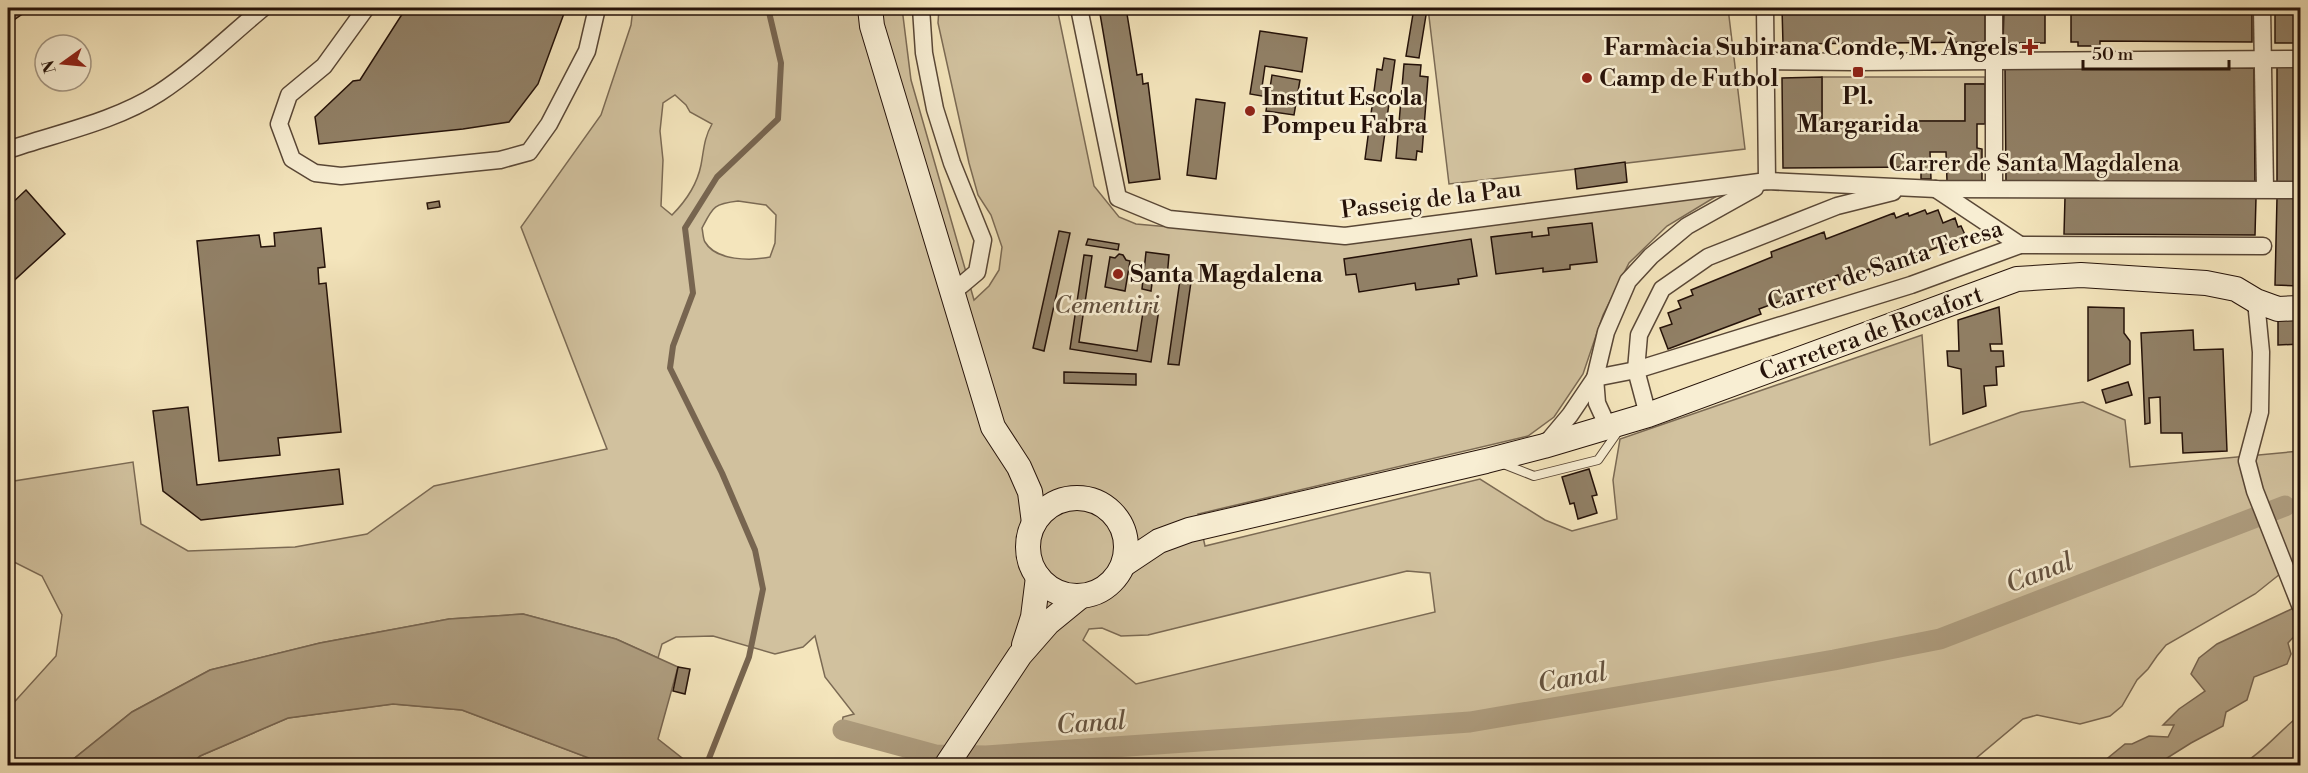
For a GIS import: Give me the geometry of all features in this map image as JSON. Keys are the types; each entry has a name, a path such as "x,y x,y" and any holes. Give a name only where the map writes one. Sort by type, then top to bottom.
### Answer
{"street":[{"path":"8,150 123,111 158,93 263,8"},
{"path":"366,8 324,66 289,95 279,124 291,159 315,173 340,176 500,160 529,152 549,124 587,51 597,8"},
{"path":"870,8 872,26 993,427 1018,467 1030,492 1034,523"},
{"path":"921,8 924,53 935,109 952,163 983,240 977,272 952,293"},
{"name":"Passeig de la Pau","path":"1079,8 1118,198 1169,219 1345,236 1767,182"},
{"path":"1544,446 1570,416 1595,378 1606,332 1628,281 1651,256 1687,226 1725,202 1767,182 1765,8"},
{"path":"1994,188 1995,8"},
{"path":"2262,8 2265,189"},
{"path":"1766,61 2301,59"},
{"name":"Carrer de Santa Magdalena","path":"1767,182 1936,189 2301,190"},
{"path":"1648,415 1636,370 1639,335 1662,289 1708,257 1789,223 1837,206 1911,188"},
{"path":"1936,189 2020,245"},
{"name":"Carrer de Santa Teresa","path":"1595,378 1636,370 1911,285 2020,245 2264,246"},
{"name":"Carretera de Rocafort","path":"1189,530 1493,459 1648,415 2017,279 2081,275 2206,283 2236,289 2256,301 2278,309 2301,308"},
{"path":"2256,301 2261,352 2260,412 2247,461 2255,491 2301,605"},
{"path":"1595,378 1598,403 1616,424"},
{"path":"1018,467 1042,485 1074,498 1092,500 1100,504 1107,508 1119,522 1126,547 1123,565 1107,587 1090,595 1060,594 1048,587 1038,577 1031,564 1028,548 1034,523 1047,508 1074,498"},
{"path":"1119,522 1158,532 1189,530"},
{"path":"1123,565 1159,541 1189,530"},
{"path":"1020,655 1033,617 1038,577"},
{"path":"946,765 1020,655 1048,623 1081,596"}],"lane":[{"path":"1493,459 1534,476 1598,460 1616,424"}],"green space":[{"name":"Cementiri","path":"633,8 902,8 911,80 974,300 989,286 999,270 1002,247 991,215 978,195 969,163 938,23 939,8 1057,8 1094,186 1119,217 1136,224 1340,242 1720,194 1667,226 1629,263 1603,315 1583,374 1554,417 1528,436 1198,514 1205,546 1480,479 1545,520 1572,531 1617,519 1613,480 1620,439 1922,335 1930,445 2021,412 2083,402 2125,420 2130,467 2300,451 2300,558 2255,594 2166,645 2137,680 2122,706 2110,716 2080,724 2037,715 2023,719 1968,765 920,765 902,752 840,737 843,717 854,714 825,677 815,636 803,647 775,654 713,636 676,637 662,644 658,658 616,639 523,614 449,619 320,643 210,670 132,712 66,765 8,766 8,709 56,656 62,615 42,576 8,559 8,482 133,462 141,524 188,551 295,547 367,534 434,486 607,449 521,227 601,115 631,25","holes":["675,95 690,112 712,124 694,186 672,215 661,206 663,160 660,131 663,103","730,202 766,205 776,215 775,243 770,257 744,259 725,256 717,253 705,242 702,228 709,215 719,205","1407,571 1430,573 1435,612 1136,684 1083,640 1089,629 1102,628 1121,636 1148,635"]},
{"name":"Camp de Futbol","path":"1428,8 1728,8 1745,149 1449,184"},
{"path":"1822,77 1985,77 1985,84 1965,84 1965,121 1920,121 1919,133 1897,133 1897,126 1822,126"},
{"path":"393,704 462,710 589,758 591,765 190,766 200,756 288,718"},
{"path":"2300,715 2300,765 2241,765 2257,754"}],"shaded area":[{"path":"2300,605 2300,630 2288,643 2291,654 2287,664 2254,677 2247,700 2226,712 2223,726 2164,760 2140,765 2098,766 2125,744 2132,744 2149,736 2168,737 2174,725 2163,725 2179,709 2205,691 2191,674 2199,658 2217,644"},
{"path":"523,614 616,639 678,667 658,739 691,765 591,765 589,758 462,710 393,704 288,718 200,756 190,765 66,765 132,712 210,670 320,643 449,619"}],"building":[{"path":"8,8 31,8 8,24"},
{"path":"406,8 566,8 538,84 509,122 319,144 315,117 353,81 360,80"},
{"path":"1099,8 1126,8 1137,75 1142,74 1143,84 1148,83 1160,179 1129,183"},
{"path":"1414,8 1427,9 1419,58 1406,56"},
{"path":"1782,8 1985,8 1985,42 1783,44"},
{"path":"2004,8 2045,8 2045,43 2003,43"},
{"path":"2071,8 2252,8 2252,42 2100,41 2100,46 2078,46 2078,42 2071,42"},
{"path":"2275,8 2300,8 2300,43 2275,43"},
{"path":"1260,31 1307,38 1302,72 1265,66 1262,87 1270,88 1272,75 1300,80 1294,115 1266,111 1268,97 1250,94"},
{"path":"1384,58 1395,60 1381,161 1365,159 1377,69 1382,70"},
{"path":"1404,64 1421,65 1420,76 1428,77 1422,152 1417,151 1416,160 1396,158"},
{"path":"2277,67 2300,67 2300,183 2277,183"},
{"path":"2254,68 2255,184 2006,183 2005,69"},
{"path":"1822,77 1822,126 1897,126 1897,133 1919,133 1919,121 1965,121 1965,84 1985,84 1985,124 1977,124 1977,148 1982,149 1982,181 1947,181 1946,152 1930,152 1931,179 1921,179 1921,167 1783,168 1782,78"},
{"path":"1196,99 1225,103 1216,179 1187,175"},
{"path":"1625,162 1627,182 1577,189 1575,169"},
{"path":"26,190 65,234 8,286 8,207"},
{"path":"2065,197 2256,198 2255,235 2064,234"},
{"path":"2277,198 2300,198 2300,286 2275,285"},
{"path":"439,201 440,207 428,209 427,203"},
{"path":"1925,210 1927,214 1938,210 1943,223 1955,218 1958,227 1961,226 1966,237 1870,272 1869,269 1840,280 1838,275 1785,295 1786,299 1759,309 1761,314 1668,349 1660,328 1672,324 1668,313 1681,308 1678,301 1693,295 1691,290 1772,257 1771,252 1824,232 1826,239 1894,213 1896,218"},
{"path":"1592,223 1597,262 1570,265 1570,269 1543,272 1543,268 1496,274 1491,237 1532,232 1532,237 1549,235 1548,228"},
{"path":"321,228 325,267 318,268 319,284 326,283 341,432 278,438 280,455 219,461 197,241 259,235 261,247 275,246 274,233"},
{"path":"1059,231 1070,233 1044,351 1033,348"},
{"path":"1088,239 1119,244 1118,250 1086,245"},
{"path":"1471,239 1477,276 1458,279 1459,284 1416,290 1415,283 1359,292 1356,274 1346,275 1344,259"},
{"path":"1146,252 1169,255 1167,278 1153,276 1151,291 1142,289"},
{"name":"Santa Magdalena","path":"1119,254 1130,261 1125,291 1105,287 1110,257 1115,258"},
{"path":"1084,255 1092,256 1079,342 1137,351 1144,306 1159,309 1151,362 1070,349"},
{"path":"1181,273 1192,275 1179,365 1168,364"},
{"path":"1999,307 2002,344 1990,344 1991,351 2003,351 2004,366 1996,367 1997,385 1984,386 1986,406 1963,414 1961,369 1948,366 1947,351 1959,351 1958,320"},
{"path":"2088,307 2124,308 2124,333 2130,341 2130,364 2088,381"},
{"path":"2278,319 2300,319 2300,344 2278,345"},
{"path":"2193,330 2194,350 2223,349 2227,451 2183,453 2182,433 2161,433 2160,397 2149,398 2150,423 2145,424 2141,333"},
{"path":"1064,372 1136,374 1136,385 1064,383"},
{"path":"2128,382 2132,395 2106,403 2102,390"},
{"path":"188,407 197,485 339,469 343,504 201,520 163,491 153,411"},
{"path":"1589,469 1597,495 1592,496 1597,513 1578,519 1574,503 1570,504 1562,477"},
{"path":"678,667 690,669 685,694 673,691"}],"waterway":[{"path":"706,766 749,657 763,589 755,550 722,473 670,368 673,346 693,293 685,228 717,177 778,119 781,63 768,8"},
{"name":"Canal","path":"843,730 935,755 986,756 1470,722 1834,660 1940,639 2285,506"}],"place":[{"name":"Farmàcia Subirana Conde, M. Àngels","path":"2030,47"},
{"name":"Pl. Margarida","path":"1858,72"},
{"name":"Camp de Futbol","path":"1587,78"},
{"name":"Institut Escola Pompeu Fabra","path":"1250,111"},
{"name":"Santa Magdalena","path":"1118,274"}]}
